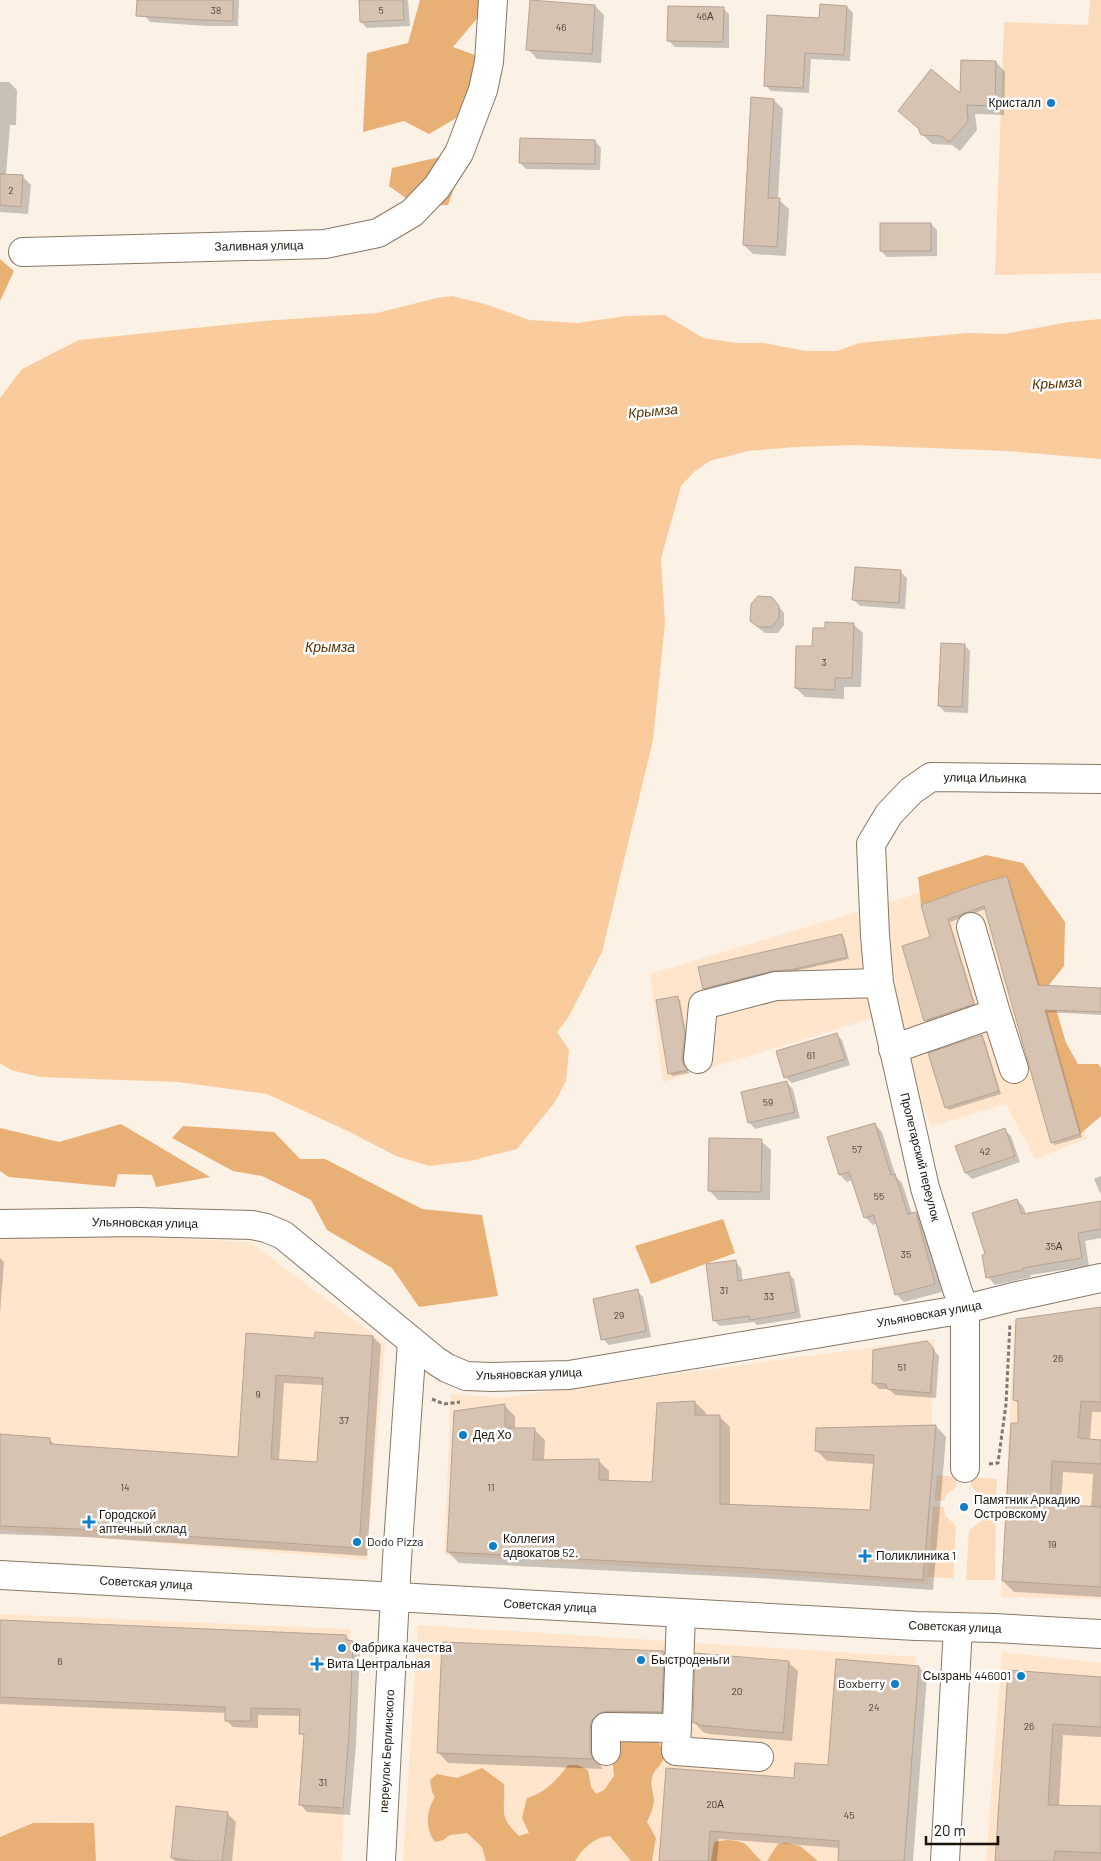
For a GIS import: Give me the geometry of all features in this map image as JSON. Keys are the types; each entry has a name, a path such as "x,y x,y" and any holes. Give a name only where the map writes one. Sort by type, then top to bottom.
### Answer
{"street":[{"name":"Заливная улица","path":"23,252 325,244 378,233 412,213 436,187 460,153 484,90 489,62 493,0"},
{"name":"улица Ильинка","path":"871,844 889,814 911,791 931,777 1101,779"},
{"name":"Пролетарский переулок","path":"871,844 874,935 879,983 926,1188 965,1309 965,1468"},
{"path":"971,927 1014,1069"},
{"path":"698,1059 703,1005 776,986 879,983"},
{"path":"893,1049 996,1014"},
{"name":"Ульяновская улица","path":"0,1224 138,1222 252,1225 266,1228 283,1235 446,1368 466,1376 492,1377 569,1374 965,1309 1013,1296 1101,1278"},
{"name":"переулок Берлинского","path":"381,1861 395,1596 412,1342"},
{"name":"Советская улица","path":"0,1575 395,1596 681,1614 1101,1634"},
{"path":"681,1614 676,1751 759,1757"},
{"path":"945,1861 958,1627"},
{"path":"606,1751 606,1727 677,1728"}],"path":[{"path":"965,1468 998,1463 1006,1404 1013,1296"},
{"path":"408,1391 444,1404 464,1402"}],"shaded area":[{"path":"420,0 482,0 480,15 453,47 480,57 458,117 429,134 404,121 363,132 367,53 408,43"},
{"name":"Кристалл","path":"1090,0 1101,0 1101,273 995,275 1004,22 1088,25"},
{"path":"444,156 460,171 448,205 417,206 389,186 392,168"},
{"path":"0,259 14,271 0,301"},
{"path":"986,855 1023,863 1065,922 1064,966 1049,985 1066,1043 1078,1064 1098,1064 1101,1068 1101,1116 1080,1134 1007,876 978,884 921,905 918,877"},
{"path":"1000,869 1087,1139 1035,1159 1006,1104 931,1126 884,1015 663,1082 650,974"},
{"path":"121,1124 210,1177 156,1187 152,1175 118,1174 115,1187 9,1177 0,1171 0,1128 59,1142"},
{"path":"183,1126 274,1132 300,1159 325,1159 422,1209 482,1215 498,1296 419,1307 392,1268 327,1230 311,1200 262,1176 233,1171 172,1138"},
{"path":"723,1219 735,1253 651,1284 635,1246"},
{"path":"0,1230 250,1242 385,1343 367,1560 0,1530"},
{"path":"1101,1307 1101,1599 1001,1597 1014,1320"},
{"path":"934,1339 928,1584 444,1555 451,1393 498,1398"},
{"path":"937,1475 957,1477 956,1487 946,1495 944,1501 934,1500"},
{"path":"971,1477 997,1479 996,1505 983,1501 971,1486"},
{"path":"933,1506 944,1507 945,1515 956,1526 953,1578 927,1577"},
{"path":"985,1509 996,1509 995,1580 966,1580 969,1530 981,1521"},
{"path":"0,1614 350,1629 342,1861 0,1861"},
{"path":"418,1625 916,1657 903,1861 403,1861"},
{"path":"1002,1652 1101,1663 1101,1861 986,1861"},
{"path":"619,1739 647,1739 659,1743 665,1753 651,1781 654,1802 647,1822 656,1838 652,1861 631,1861 610,1836 594,1841 582,1851 575,1861 486,1861 482,1847 467,1833 450,1835 443,1840 435,1842 432,1837 428,1826 428,1814 435,1797 430,1780 437,1774 457,1778 482,1768 504,1784 505,1817 519,1836 529,1833 522,1818 527,1798 550,1786 568,1765 578,1765 588,1770 591,1787 596,1794 604,1790 614,1776 612,1757"},
{"path":"33,1823 94,1823 96,1861 0,1861 0,1837"},
{"path":"727,1840 740,1842 748,1846 762,1861 711,1861 714,1842"},
{"path":"785,1843 800,1846 818,1861 767,1861 778,1844"}],"water":[{"name":"Крымза","path":"452,296 485,304 529,320 578,323 626,316 665,315 703,338 737,343 764,343 806,351 837,351 859,343 967,333 1004,334 1069,322 1101,319 1101,459 1008,451 853,445 796,447 748,451 710,461 695,471 681,486 661,559 665,623 653,740 602,952 568,1018 557,1032 569,1050 566,1081 555,1102 517,1149 470,1161 429,1166 396,1156 350,1132 267,1094 178,1082 40,1077 11,1070 0,1063 0,398 22,369 79,340 263,321 377,313"}],"building":[{"path":"137,0 233,0 233,21 136,16"},
{"path":"359,0 403,0 404,20 360,22"},
{"path":"530,0 595,5 592,54 526,50"},
{"path":"820,4 847,6 844,55 805,53 803,88 764,86 767,15 819,18"},
{"path":"668,6 724,7 723,42 667,41"},
{"path":"961,60 996,61 995,106 967,105 968,121 950,142 941,136 921,135 918,128 898,111 931,69 960,93"},
{"path":"751,97 774,99 768,198 780,198 777,247 743,245"},
{"path":"520,138 595,140 595,164 519,163"},
{"path":"0,174 23,175 21,207 0,205"},
{"path":"880,223 931,223 931,251 880,251"},
{"path":"855,567 901,570 899,603 852,600"},
{"path":"758,596 772,597 779,606 779,618 772,627 758,627 750,621 751,604"},
{"path":"825,622 854,623 852,678 835,678 835,690 795,688 796,646 812,646 813,628 825,628"},
{"path":"941,643 965,644 962,707 938,706"},
{"path":"1007,876 1038,985 1101,988 1101,1012 1045,1010 1080,1134 1051,1143 984,906 948,919 974,1004 924,1021 902,946 930,937 921,905 978,884"},
{"path":"842,934 847,957 790,970 772,971 703,989 698,967"},
{"path":"678,996 685,1034 682,1058 688,1070 668,1074 656,1000"},
{"path":"837,1033 845,1059 784,1078 776,1051"},
{"path":"982,1035 999,1091 945,1108 928,1053"},
{"path":"787,1081 795,1112 748,1123 741,1092"},
{"path":"875,1123 891,1175 895,1174 908,1214 916,1212 935,1284 895,1295 874,1215 864,1218 849,1172 839,1175 827,1137"},
{"path":"1005,1128 1015,1156 965,1173 955,1146"},
{"path":"709,1138 762,1139 761,1192 708,1191"},
{"path":"1017,1199 1022,1214 1101,1201 1101,1229 1078,1233 1082,1258 1023,1268 1023,1270 986,1278 982,1255 985,1254 972,1213"},
{"path":"736,1260 738,1281 789,1272 796,1312 750,1320 749,1316 713,1321 706,1264"},
{"path":"638,1289 646,1331 601,1340 593,1299"},
{"path":"1101,1307 1101,1402 1081,1401 1078,1438 1101,1440 1101,1464 1052,1461 1050,1504 1101,1507 1101,1587 1002,1581 1011,1423 1018,1423 1018,1401 1013,1400 1016,1319"},
{"path":"315,1332 373,1336 359,1548 77,1529 0,1526 0,1434 50,1438 50,1444 238,1457 246,1333 314,1338","holes":["276,1375 323,1378 317,1462 271,1459"]},
{"path":"927,1341 934,1349 930,1393 887,1389 886,1384 872,1383 873,1350"},
{"path":"695,1401 695,1415 720,1415 720,1504 870,1510 874,1455 815,1451 816,1428 936,1425 923,1580 746,1568 447,1552 454,1411 505,1404 505,1428 535,1428 533,1460 599,1459 599,1480 652,1482 657,1403"},
{"path":"0,1620 346,1635 346,1640 353,1641 349,1736 343,1808 299,1805 304,1734 299,1734 300,1709 251,1708 251,1721 225,1721 225,1707 0,1697"},
{"path":"442,1642 664,1651 662,1712 606,1711 598,1714 592,1720 590,1727 590,1751 593,1759 437,1753"},
{"path":"695,1653 789,1661 783,1733 693,1723"},
{"path":"836,1659 919,1666 904,1861 838,1861 839,1841 710,1831 708,1861 659,1861 666,1768 794,1778 795,1763 828,1765"},
{"path":"1008,1670 1101,1677 1101,1727 1053,1724 1048,1805 1101,1806 1101,1853 1055,1851 1054,1861 995,1861"},
{"path":"176,1806 228,1812 222,1861 195,1861 171,1858"}],"place":[{"name":"Кристалл","path":"1051,103"},
{"name":"Дед Хо","path":"463,1435"},
{"name":"Памятник Аркадию Островскому","path":"964,1507"},
{"name":"Городской аптечный склад","path":"89,1522"},
{"name":"Dodo Pizza","path":"357,1542"},
{"name":"Коллегия адвокатов 52.","path":"493,1546"},
{"name":"Поликлиника 1","path":"865,1556"},
{"name":"Фабрика качества","path":"342,1648"},
{"name":"Быстроденьги","path":"641,1660"},
{"name":"Вита Центральная","path":"317,1664"},
{"name":"Сызрань 446001","path":"1021,1676"},
{"name":"Boxberry","path":"895,1684"}]}
